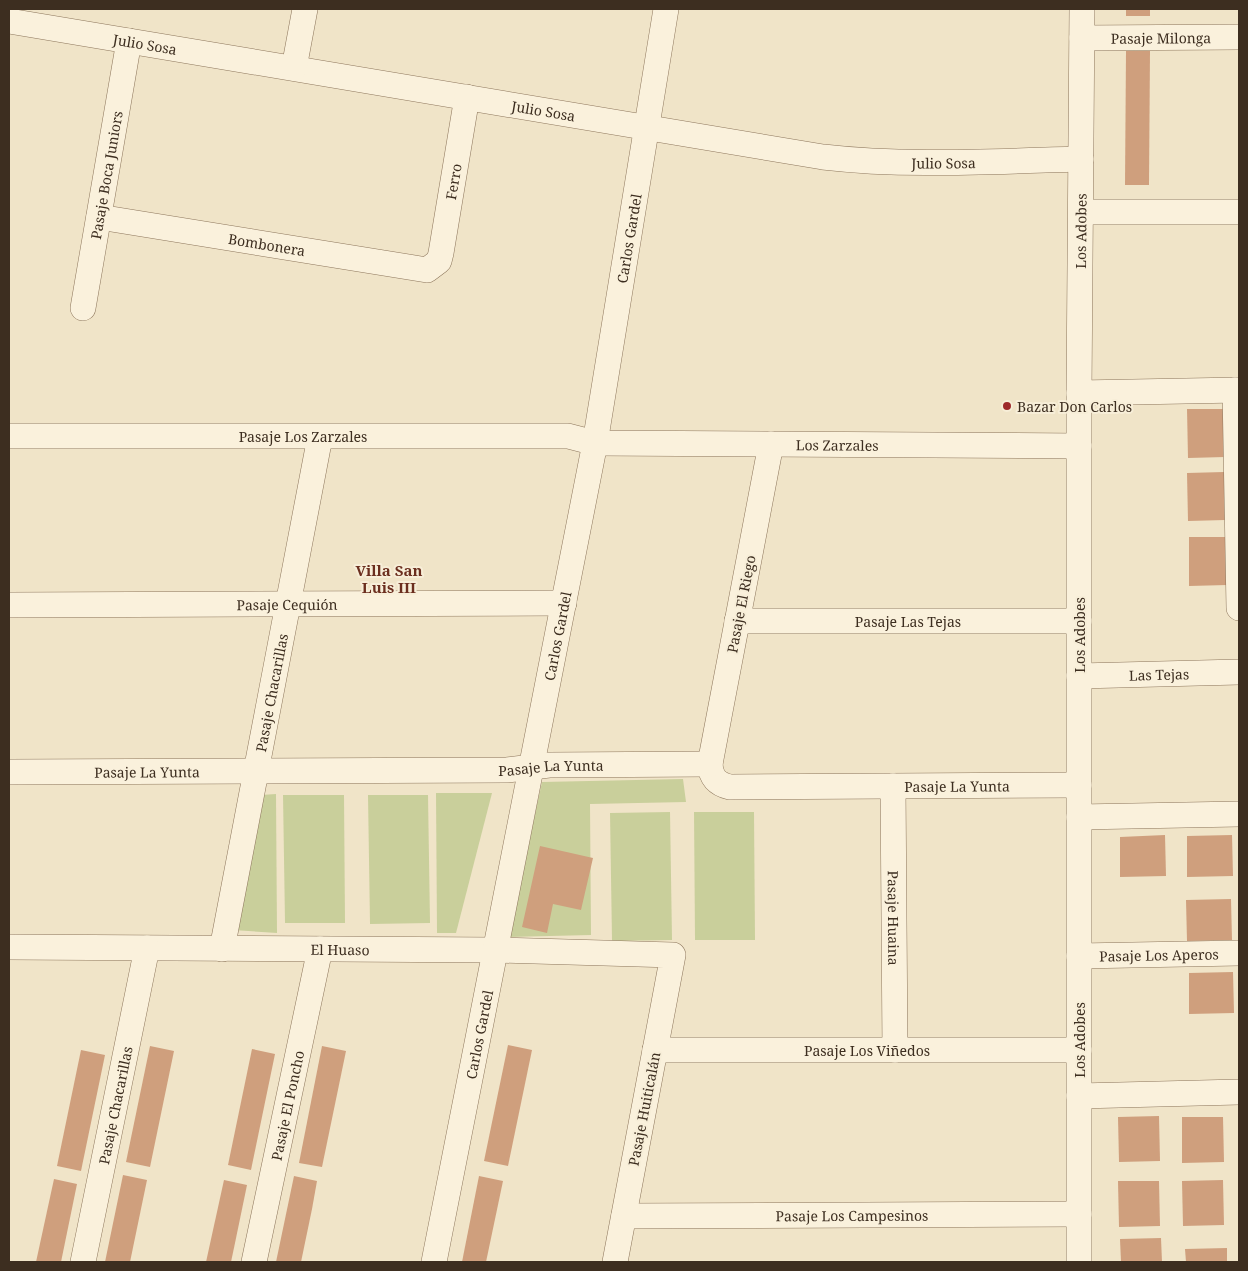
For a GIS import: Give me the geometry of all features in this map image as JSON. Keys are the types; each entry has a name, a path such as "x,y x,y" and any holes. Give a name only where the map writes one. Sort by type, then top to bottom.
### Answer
{"street":[{"path":"294,68 304,9"},
{"name":"Carlos Gardel","path":"434,1262 595,443 666,9"},
{"name":"Los Adobes","path":"1079,1262 1079,393 1082,9"},
{"name":"Julio Sosa","path":"9,22 647,126 788,152 857,161 923,163 1082,159"},
{"name":"Pasaje Milonga","path":"1082,38 1239,37"},
{"name":"Pasaje Boca Juniors","path":"83,308 129,41"},
{"name":"Ferro","path":"434,266 441,253 467,97"},
{"path":"1081,212 1239,212"},
{"name":"Bombonera","path":"98,217 420,270 434,266"},
{"path":"1079,393 1237,390 1239,608"},
{"name":"Pasaje Los Zarzales","path":"9,436 568,436 595,443"},
{"name":"Pasaje Chacarillas","path":"222,949 320,437"},
{"name":"Los Zarzales","path":"595,443 1079,446"},
{"name":"Pasaje El Riego","path":"710,764 772,444"},
{"name":"Pasaje Cequión","path":"9,604 564,603"},
{"name":"Pasaje Las Tejas","path":"738,621 1079,621"},
{"name":"Las Tejas","path":"1079,676 1239,672"},
{"name":"Pasaje La Yunta","path":"9,772 507,770 531,767 710,764 710,772 714,780 730,787 1079,785"},
{"name":"Pasaje Huaina","path":"894,786 895,1050"},
{"path":"1079,817 1239,814"},
{"name":"El Huaso","path":"9,947 495,950 673,955"},
{"name":"Pasaje Chacarillas","path":"83,1262 146,948"},
{"name":"Pasaje El Poncho","path":"254,1262 320,949"},
{"name":"Pasaje Los Aperos","path":"1079,956 1239,953"},
{"name":"Pasaje Huiticalán","path":"616,1262 673,955"},
{"name":"Pasaje Los Viñedos","path":"655,1050 1079,1050"},
{"path":"1079,1096 1239,1092"},
{"name":"Pasaje Los Campesinos","path":"624,1216 1079,1214"}],"green space":[{"path":"683,779 686,802 590,804 591,935 508,937 542,782"},
{"path":"436,793 492,793 456,933 437,933"},
{"path":"276,794 277,933 233,930 261,795"},
{"path":"283,795 344,795 345,923 285,923"},
{"path":"368,795 428,795 430,923 370,924"},
{"path":"670,812 672,940 612,941 610,813"},
{"path":"694,812 754,812 755,940 695,940"}],"building":[{"path":"1126,9 1150,9 1150,16 1126,16"},
{"path":"1126,51 1150,51 1149,185 1125,185"},
{"path":"1187,409 1224,409 1225,457 1188,458"},
{"path":"1224,472 1225,520 1188,521 1187,473"},
{"path":"1189,537 1226,537 1227,585 1189,586"},
{"path":"1165,835 1166,876 1120,877 1120,837"},
{"path":"1232,835 1233,876 1187,877 1187,836"},
{"path":"540,846 593,858 581,910 553,904 547,933 522,927"},
{"path":"1231,899 1232,940 1187,941 1186,900"},
{"path":"1233,972 1234,1013 1189,1014 1189,973"},
{"path":"508,1045 532,1050 508,1166 484,1161"},
{"path":"150,1046 174,1051 150,1167 126,1162"},
{"path":"322,1046 346,1051 322,1167 299,1163"},
{"path":"252,1049 275,1054 251,1170 228,1165"},
{"path":"81,1050 105,1055 81,1171 57,1166"},
{"path":"1159,1116 1160,1161 1119,1162 1118,1117"},
{"path":"1182,1117 1223,1117 1224,1162 1182,1163"},
{"path":"123,1175 147,1180 130,1262 105,1262"},
{"path":"294,1176 317,1181 301,1262 276,1262"},
{"path":"479,1176 503,1181 486,1262 462,1262"},
{"path":"54,1179 77,1184 61,1262 36,1262"},
{"path":"224,1180 247,1185 231,1262 206,1262"},
{"path":"1223,1180 1224,1225 1183,1226 1182,1181"},
{"path":"1118,1181 1159,1181 1160,1226 1119,1227"},
{"path":"1161,1238 1162,1262 1121,1262 1120,1239"},
{"path":"1227,1248 1227,1262 1186,1262 1185,1249"}],"place":[{"name":"Bazar Don Carlos","path":"1007,406"}],"district":[{"name":"Villa San Luis III","path":"389,578"}]}
